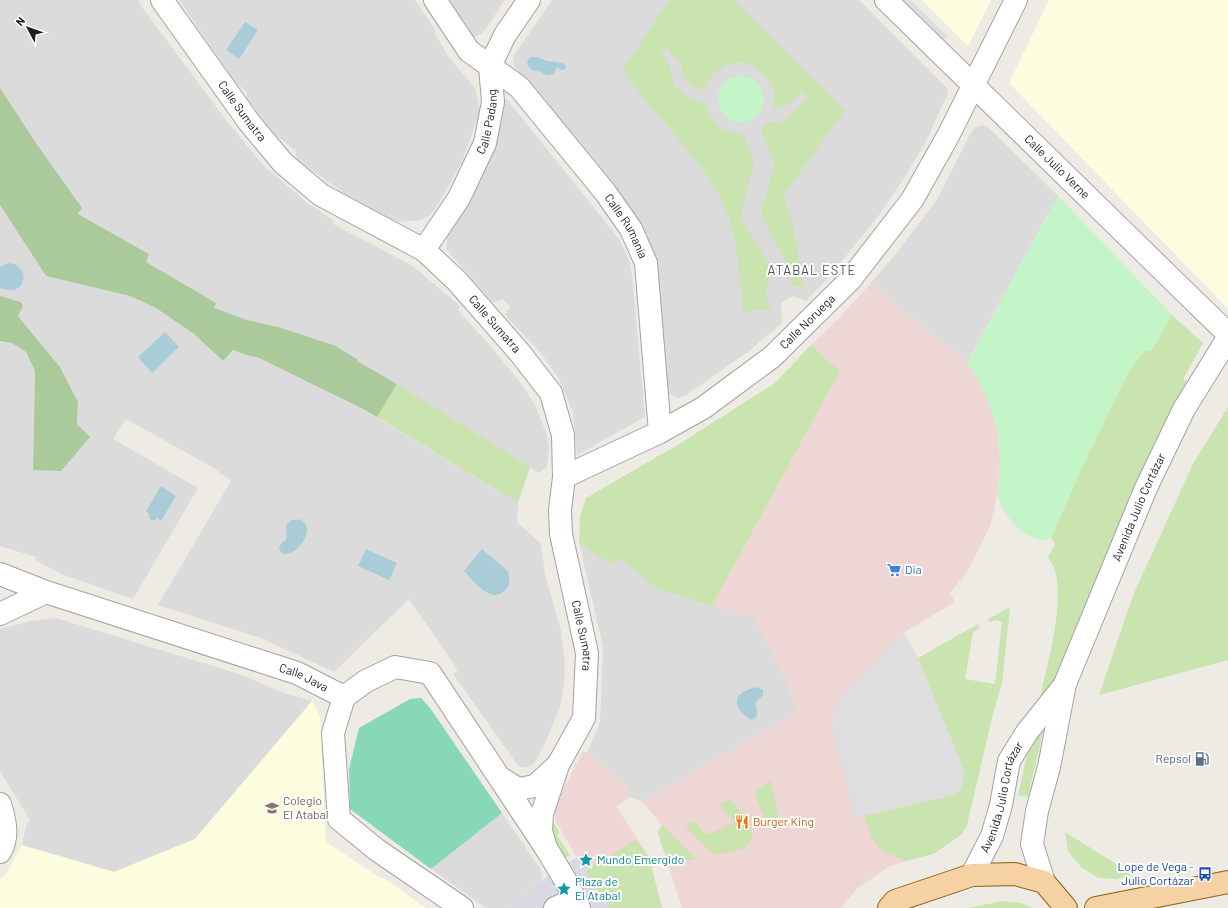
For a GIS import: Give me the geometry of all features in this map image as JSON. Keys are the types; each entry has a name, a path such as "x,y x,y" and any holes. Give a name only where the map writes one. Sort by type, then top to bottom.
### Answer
{"main road":[{"path":"889,908 895,901 972,875 1015,874 1044,882 1066,908"},
{"path":"1096,908 1228,882"}],"street":[{"name":"Calle Sumatra","path":"162,0 248,122 283,163 321,195 424,250 457,281 520,352 551,393 563,435 564,477 560,510 561,534 587,653 584,718 558,765 542,814 541,830 546,848"},
{"path":"435,0 469,51 490,66 505,35 529,0"},
{"name":"Calle Julio Verne","path":"886,0 1228,334"},
{"name":"Calle Noruega","path":"564,477 660,432 703,408 772,357 850,280 912,200 948,136 1016,0"},
{"name":"Calle Padang","path":"424,250 459,198 484,143 493,102 490,66"},
{"name":"Calle Rumanía","path":"490,66 518,87 605,192 631,229 646,263 660,432"},
{"name":"Avenida Julio Cortázar","path":"1044,882 1032,844 1037,811 1049,768 1065,684 1146,488 1184,409 1228,338"},
{"name":"Calle Java","path":"0,574 46,592 296,673 344,697"},
{"path":"0,614 46,592"},
{"name":"Calle Sumatra","path":"344,697 366,681 395,667 430,674 546,848 567,883 578,906"},
{"name":"Avenida Julio Cortázar","path":"972,875 992,836 1001,805 1009,761 1027,732 1065,684"},
{"path":"344,697 333,733 339,819 377,850 462,908"},
{"name":"Calle Sumatra","path":"498,777 518,789 535,786 558,765"},
{"path":"0,804 6,832 3,847 0,852"},
{"path":"555,908 562,905 578,906"}],"shaded area":[{"path":"0,0 138,0 229,124 263,165 306,202 334,221 333,224 413,266 460,306 458,310 519,381 535,405 547,435 549,447 547,467 539,473 357,361 358,360 278,327 247,320 213,308 215,303 146,262 149,254 78,214 38,146 0,88"},
{"path":"179,0 415,0 436,31 435,34 448,56 475,88 480,111 462,162 435,209 429,216 421,220 398,222 354,201 298,160 295,155 296,150 277,136 246,98 247,92 234,81"},
{"path":"441,0 505,0 482,34 474,37 468,36"},
{"path":"552,0 859,0 948,89 948,93 925,143 903,180 879,215 830,276 806,301 793,296 781,303 782,323 749,351 686,395 678,398 669,394 668,390 655,261 643,227 514,66 513,57"},
{"path":"898,0 911,0 947,36 941,42"},
{"path":"922,0 991,0 968,46"},
{"path":"1049,0 1228,0 1228,309 1009,83"},
{"path":"506,98 620,240 629,260 632,275 645,417 577,455 573,413 560,381 541,353 505,315 510,306 502,299 493,303 446,249 449,227 489,148"},
{"path":"983,125 989,128 1058,196 967,363 870,284 898,251 936,201 972,131 976,127"},
{"path":"0,205 46,276 130,296 156,308 194,334 223,361 233,350 259,358 363,409 518,503 517,522 541,544 545,574 561,631 565,663 564,684 560,707 546,741 535,762 530,767 519,767 453,674 458,670 409,599 334,672 261,638 158,605 231,481 212,467 126,419 113,439 198,488 133,599 64,575 35,560 36,557 0,546 0,341 12,343 26,352 35,371 33,470 77,424 78,402 60,367 18,316 23,306 21,302 0,296"},
{"path":"870,284 967,363 979,380 989,401 997,426 1000,460 999,481 990,526 965,575 950,593 955,602 903,633 918,658 965,773 967,825 961,835 933,854 888,867 858,888 840,908 682,908 658,833 662,826 643,802 797,712 786,679 754,617 712,606 840,371 811,345 838,319"},
{"path":"579,542 611,565 621,557 656,588 712,606 754,616 786,679 797,712 643,802 631,797 624,783 587,753 600,722 603,647"},
{"path":"56,618 242,675 281,692 312,701 195,839 114,872 22,845 26,826 30,820 0,771 0,629 31,621"},
{"path":"903,633 918,658 965,773 961,788 955,795 855,818 832,726 833,715 839,702 849,689"},
{"name":"Colegio El Atabal","path":"312,701 320,716 326,842 379,877 385,879 426,908 0,908 0,879 6,874 22,845 114,872 195,839"},
{"path":"583,751 624,783 631,797 616,806 649,857 662,908 609,908 556,822 554,807"},
{"path":"502,813 541,870 542,877 540,882 507,908 486,908 431,869"},
{"name":"Plaza de El Atabal","path":"577,857 609,908 507,908 540,882"}],"green space":[{"path":"670,0 733,0 845,110 784,195 793,225 804,288 792,285 790,270 761,214 774,163 761,129 768,122 785,121 808,97 801,92 788,104 773,109 773,90 765,75 751,65 736,62 728,64 718,70 712,75 707,86 698,89 688,83 683,75 680,62 671,54 668,47 661,53 670,68 674,86 692,100 705,102 713,120 723,129 731,132 743,133 754,162 740,216 768,264 771,275 765,294 772,309 743,312 737,252 730,219 717,191 703,169 631,82 623,69"},
{"path":"737,76 745,76 754,80 760,86 764,99 760,112 754,118 745,122 737,122 728,118 722,112 718,103 718,95 722,86 728,80"},
{"path":"0,88 38,146 82,208 78,214 149,254 146,262 216,303 214,308 247,320 278,327 336,346 358,360 357,361 397,384 377,417 259,358 233,350 223,361 194,334 156,308 130,296 46,276 0,205"},
{"path":"1058,196 1172,315 1151,351 1144,350 1131,368 1086,459 1051,538 1038,540 1032,538 1017,527 1004,510 998,498 997,493 1000,458 996,426 984,393 967,363"},
{"path":"0,296 21,302 23,306 18,316 60,367 78,402 77,424 90,437 61,471 33,470 35,371 26,352 12,343 0,341"},
{"path":"1172,315 1203,343 1183,379 1188,382 1138,477 1058,676 1039,702 1056,621 1058,589 1054,567 1048,557 1055,544 1051,538 1060,516 1070,456 1131,368"},
{"path":"811,345 840,371 712,606 656,588 621,558 611,565 579,542 580,517 586,498 679,444 775,383"},
{"path":"397,384 530,467 518,503 377,417"},
{"path":"1228,407 1228,660 1099,695 1134,593 1194,462"},
{"path":"1010,607 1002,683 993,714 967,825 961,835 933,854 906,861 882,851 871,836 864,816 955,795 961,788 965,773 918,658 978,624 980,628 973,632 965,679 995,684 1002,622 997,620 990,622 988,619"},
{"path":"421,698 430,708 502,813 431,869 350,809 349,769 359,728 410,699"},
{"path":"1045,723 1028,797 1018,795 1031,738"},
{"path":"771,781 781,828 770,830 755,797 756,790"},
{"path":"728,800 734,802 751,829 752,840 743,849 714,855 685,826 694,821 706,835 734,823 719,804"},
{"path":"546,810 560,833 557,835 570,855 565,858 550,836"},
{"path":"663,826 696,859 668,863 658,833 659,829"},
{"path":"1065,832 1134,875 1116,879 1098,878 1082,868 1068,851"},
{"path":"636,840 649,857 662,908 609,908 585,871"},
{"path":"1003,901 1021,903 1032,908 968,908"}],"water":[{"path":"245,22 258,30 239,59 226,50"},
{"path":"530,57 537,57 547,61 562,63 566,67 565,69 561,70 557,67 554,74 546,75 530,69 527,62"},
{"path":"11,263 21,270 24,279 19,287 15,289 9,290 0,288 0,267"},
{"path":"165,332 179,347 152,373 138,357"},
{"path":"161,486 176,496 161,521 157,518 155,520 151,520 146,511"},
{"path":"291,520 301,520 305,522 307,530 305,538 297,549 286,554 281,553 279,548 287,538 286,526"},
{"path":"366,549 397,563 389,580 358,566"},
{"path":"482,549 508,572 509,585 502,593 496,595 484,591 464,571"},
{"path":"755,687 763,690 763,695 755,703 757,716 752,720 740,711 737,700 738,697 746,690"}],"place":[{"name":"Dia","path":"894,570"},
{"name":"Repsol","path":"1202,759"},
{"name":"Colegio El Atabal","path":"272,808"},
{"name":"Burger King","path":"742,822"},
{"name":"Mundo Emergido","path":"586,860"},
{"name":"Lope de Vega - Julio Cortázar","path":"1205,874"},
{"name":"Plaza de El Atabal","path":"564,889"}],"district":[{"name":"ATABAL ESTE","path":"812,270"}]}
